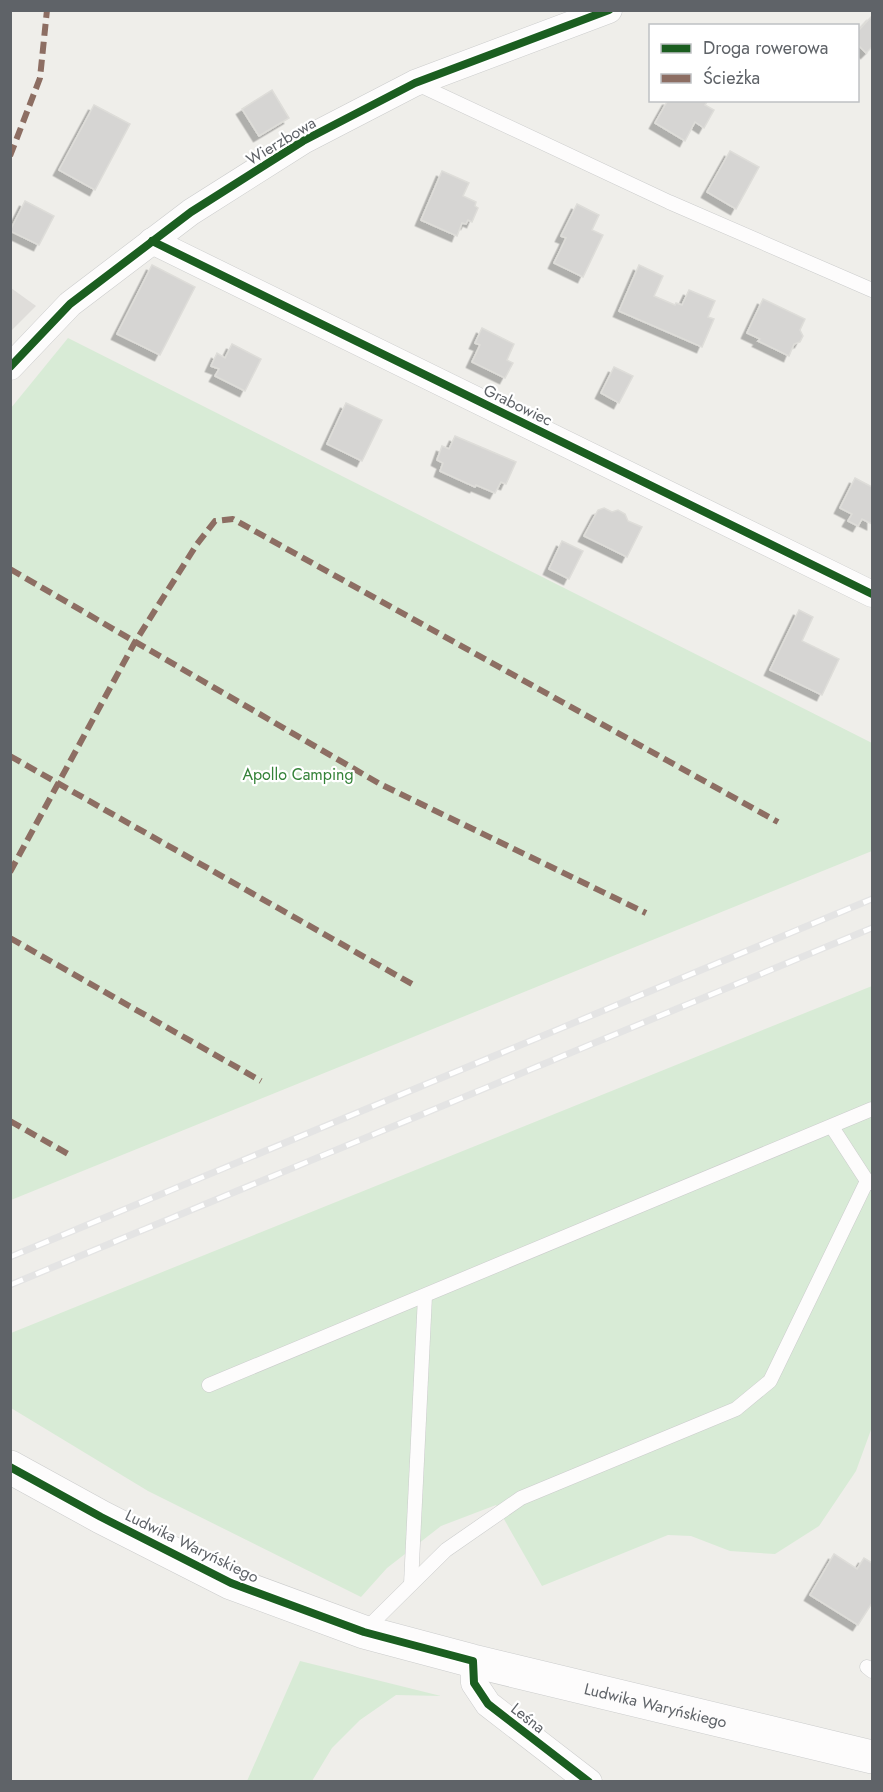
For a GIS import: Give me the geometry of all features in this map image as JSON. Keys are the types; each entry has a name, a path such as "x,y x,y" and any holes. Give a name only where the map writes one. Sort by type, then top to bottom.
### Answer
{"street":[{"name":"Wierzbowa","path":"10,367 70,304 191,212 303,141 415,83 609,10"},
{"name":"Grabowiec","path":"152,241 873,594"},
{"name":"Ludwika Waryńskiego","path":"10,1467 101,1517 231,1583 364,1632 473,1661 873,1757"},
{"name":"Leśna","path":"473,1661 474,1683 488,1704 589,1782"}],"lane":[{"path":"415,83 669,202 873,290"},
{"path":"209,1385 873,1109"},
{"path":"364,1632 446,1550 521,1498 736,1409 770,1381 870,1182 832,1127"},
{"path":"411,1584 425,1296"}],"shaded area":[{"path":"11,288 36,306 11,331"}],"green space":[{"name":"Apollo Camping","path":"68,338 872,743 872,851 11,1200 11,408"},
{"path":"872,986 872,1427 856,1471 819,1526 775,1554 730,1551 691,1536 668,1535 542,1586 496,1505 441,1526 387,1568 361,1597 148,1491 11,1408 11,1333"},
{"path":"300,1661 441,1696 396,1695 360,1720 332,1748 312,1781 247,1781"}],"building":[{"path":"872,16 872,47 866,53 859,46 859,30"},
{"path":"272,90 289,118 259,136 242,109"},
{"path":"667,102 707,102 705,105 714,110 704,128 695,122 685,141 655,123"},
{"path":"94,105 130,124 95,190 59,170"},
{"path":"730,151 759,167 736,209 707,192"},
{"path":"442,171 469,183 463,196 476,202 475,206 478,208 472,222 468,220 466,224 462,223 457,236 421,220"},
{"path":"25,201 54,216 39,245 10,231"},
{"path":"577,204 599,215 592,230 603,235 583,277 554,263 566,238 561,236"},
{"path":"152,265 195,287 160,355 117,334"},
{"path":"639,265 663,276 654,296 675,305 676,303 682,305 689,290 715,301 708,317 714,319 702,347 619,311"},
{"path":"763,299 805,319 800,330 803,336 800,342 794,344 789,356 747,333"},
{"path":"482,328 514,344 507,360 513,363 505,378 472,362 480,345 475,343"},
{"path":"232,344 261,359 245,391 215,376 219,369 211,366 217,353 225,358"},
{"path":"614,367 633,376 619,403 601,393"},
{"path":"346,403 382,420 362,461 327,444"},
{"path":"455,436 516,462 506,484 501,482 495,493 476,485 475,487 440,471 443,463 437,460 442,446 449,449"},
{"path":"855,478 872,487 872,524 862,519 858,526 848,521 852,514 840,508"},
{"path":"604,508 612,512 618,510 625,514 628,521 642,527 627,557 584,536 598,510"},
{"path":"562,541 583,551 569,579 549,569"},
{"path":"799,610 813,617 802,641 839,659 822,695 770,670"},
{"path":"834,1554 857,1569 864,1558 872,1563 872,1603 858,1625 810,1595"}],"railway":[{"path":"10,1257 872,899"},
{"path":"10,1285 872,928"}],"marked path":[{"path":"10,156 40,78 47,10"},
{"path":"10,872 135,642 197,544 215,521 233,519 778,822"},
{"path":"10,569 380,784 646,913"},
{"path":"10,756 412,984"},
{"path":"10,938 261,1081"},
{"path":"10,1121 70,1155"}],"cycle path":[{"path":"10,367 70,304 191,212 303,141 415,83 609,10"},
{"path":"152,241 872,594"},
{"path":"10,1467 101,1517 231,1583 364,1632 473,1661 474,1683 488,1704 589,1782"}]}
